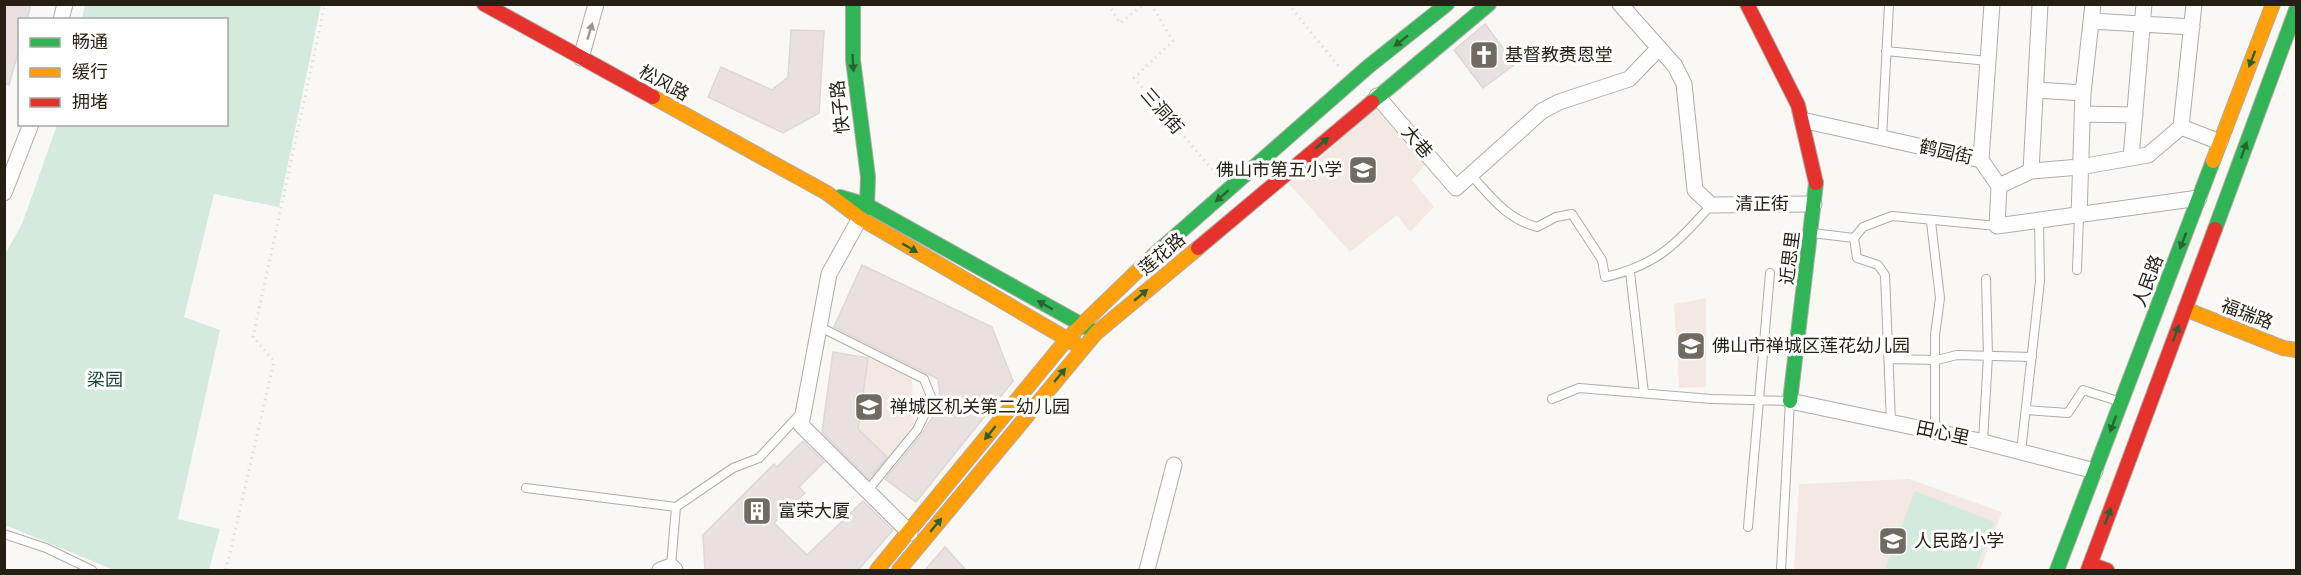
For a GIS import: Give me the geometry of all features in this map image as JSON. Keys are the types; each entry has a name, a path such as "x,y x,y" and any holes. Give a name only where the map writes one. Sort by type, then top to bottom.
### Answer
{"main road":[{"name":"松风路","path":"484,4 863,212"},
{"name":"快子路","path":"853,4 853,60 868,177 863,212"},
{"name":"莲花路","path":"877,570 910,533 1067,339 1135,272 1229,189 1352,82 1447,4"},
{"name":"莲花路","path":"899,570 1096,333 1489,4"},
{"name":"人民路","path":"2057,570 2273,4"},
{"path":"1747,5 1798,105 1802,120"},
{"path":"2107,570 2089,567 2296,10"},
{"name":"近思里","path":"1790,401 1816,184 1802,120"},
{"path":"863,212 1096,333"},
{"path":"863,212 1083,348"},
{"name":"福瑞路","path":"2185,309 2283,348 2296,350"}],"street":[{"path":"582,58 596,4"},
{"path":"1620,4 1675,66 1684,84 1695,190 1711,205"},
{"path":"1981,160 1992,4"},
{"path":"2031,171 2040,4"},
{"path":"2079,216 2083,93 2093,4"},
{"path":"2131,158 2144,4"},
{"path":"2194,4 2181,127 2148,155 2080,167 2031,171 1999,186 1997,226 2199,198"},
{"path":"2091,21 2192,27"},
{"path":"1472,176 1542,111 1559,102 1629,79 1659,48"},
{"path":"2036,90 2083,93"},
{"name":"大巷","path":"1377,96 1456,188 1472,176"},
{"path":"2082,114 2134,115"},
{"name":"鹤园街","path":"1802,120 1981,160 1999,186"},
{"path":"4,193 30,126"},
{"path":"2181,127 2220,142"},
{"name":"清正街","path":"1711,205 1814,204"},
{"path":"863,212 829,274 801,425 910,533"},
{"name":"田心里","path":"1790,401 1983,442 2095,471"},
{"path":"1147,570 1174,465"}],"lane":[{"path":"1882,138 1889,4"},
{"path":"1886,51 1988,61"},
{"path":"1472,176 1506,213 1522,223 1537,226 1556,217 1572,214 1602,260 1605,277 1630,272 1677,244 1711,205"},
{"path":"1891,422 1885,275 1878,265 1857,258 1854,238 1863,227 1892,216 1931,222 1997,226"},
{"path":"2077,270 2079,216"},
{"path":"2021,452 2040,281 2039,221"},
{"path":"1931,222 1940,298 1935,335 1937,360 1935,431"},
{"path":"1811,232 1854,238"},
{"path":"1630,272 1644,393"},
{"path":"1748,527 1770,273"},
{"path":"1983,442 1988,356 1986,279"},
{"path":"818,326 924,379 932,399 917,430 868,490"},
{"path":"1888,359 1937,360 1957,356 2032,357"},
{"path":"1552,399 1579,388 1790,401 1782,570"},
{"path":"2026,410 2068,413 2083,390 2122,402"},
{"path":"526,488 676,507 733,468 759,458 803,410"},
{"path":"669,569 676,507"},
{"path":"4,534 46,548 92,570"}],"path":[{"path":"226,570 274,362 253,338 325,4"},
{"path":"1108,4 1120,23 1144,4"},
{"name":"三洞街","path":"1151,4 1173,41 1134,78 1229,189"},
{"path":"1288,4 1352,82"}],"shaded area":[{"name":"佛山市第五小学","path":"1379,107 1429,160 1412,180 1434,207 1410,232 1397,215 1350,252 1289,184"},
{"name":"佛山市禅城区莲花幼儿园","path":"1706,298 1706,387 1679,388 1674,304"},
{"name":"禅城区机关第二幼儿园","path":"833,352 868,357 912,379 914,423 890,460 870,482 821,436"},
{"name":"人民路小学","path":"1909,479 2002,512 1980,570 1794,570 1799,484"}],"green space":[{"name":"梁园","path":"85,5 321,5 279,207 214,194 184,317 220,330 178,519 220,529 209,570 114,570 5,525 5,254 22,224 57,126 228,126 228,18 82,18"},
{"path":"1915,491 1994,522 1975,570 1892,570 1885,568"}],"building":[{"path":"4,4 31,4 28,18 18,18 18,53 9,85 4,84"},
{"name":"基督教赉恩堂","path":"1485,24 1515,64 1483,88 1454,50"},
{"path":"791,30 824,31 819,113 783,133 708,97 721,67 772,90 788,77"},
{"path":"862,265 992,327 1013,381 916,502 885,479 922,434 941,403 938,379 834,327"},
{"path":"833,352 868,358 858,429 887,457 869,479 822,432"},
{"name":"富荣大厦","path":"803,441 824,462 799,487 805,493 774,523 807,555 863,501 893,530 858,570 705,570 703,535 774,464 777,467"},
{"path":"945,547 966,570 925,570"}],"traffic: fast":[{"path":"853,4 853,60 868,177 867,205 860,217"},
{"path":"1155,254 1369,66 1447,4"},
{"path":"1372,102 1489,4"},
{"path":"2215,229 2296,10"},
{"path":"2057,570 2213,161"},
{"path":"1790,401 1816,183"},
{"path":"840,197 867,205 1093,331"}],"traffic: slow":[{"path":"2213,161 2273,4"},
{"path":"653,97 827,193 860,218 1079,346"},
{"path":"899,570 1096,333 1198,248"},
{"path":"877,570 1067,339 1155,254"},
{"path":"2185,309 2283,348 2296,350"}],"traffic: jam":[{"path":"484,4 653,97"},
{"path":"1747,4 1798,105 1816,183"},
{"path":"1198,248 1372,102"},
{"path":"2088,570 2215,229"},
{"path":"2090,564 2107,570"}],"place":[{"name":"基督教赉恩堂","path":"1484,55"},
{"name":"佛山市第五小学","path":"1363,170"},
{"name":"佛山市禅城区莲花幼儿园","path":"1691,346"},
{"name":"禅城区机关第二幼儿园","path":"869,407"},
{"name":"富荣大厦","path":"757,511"},
{"name":"人民路小学","path":"1893,541"}]}
